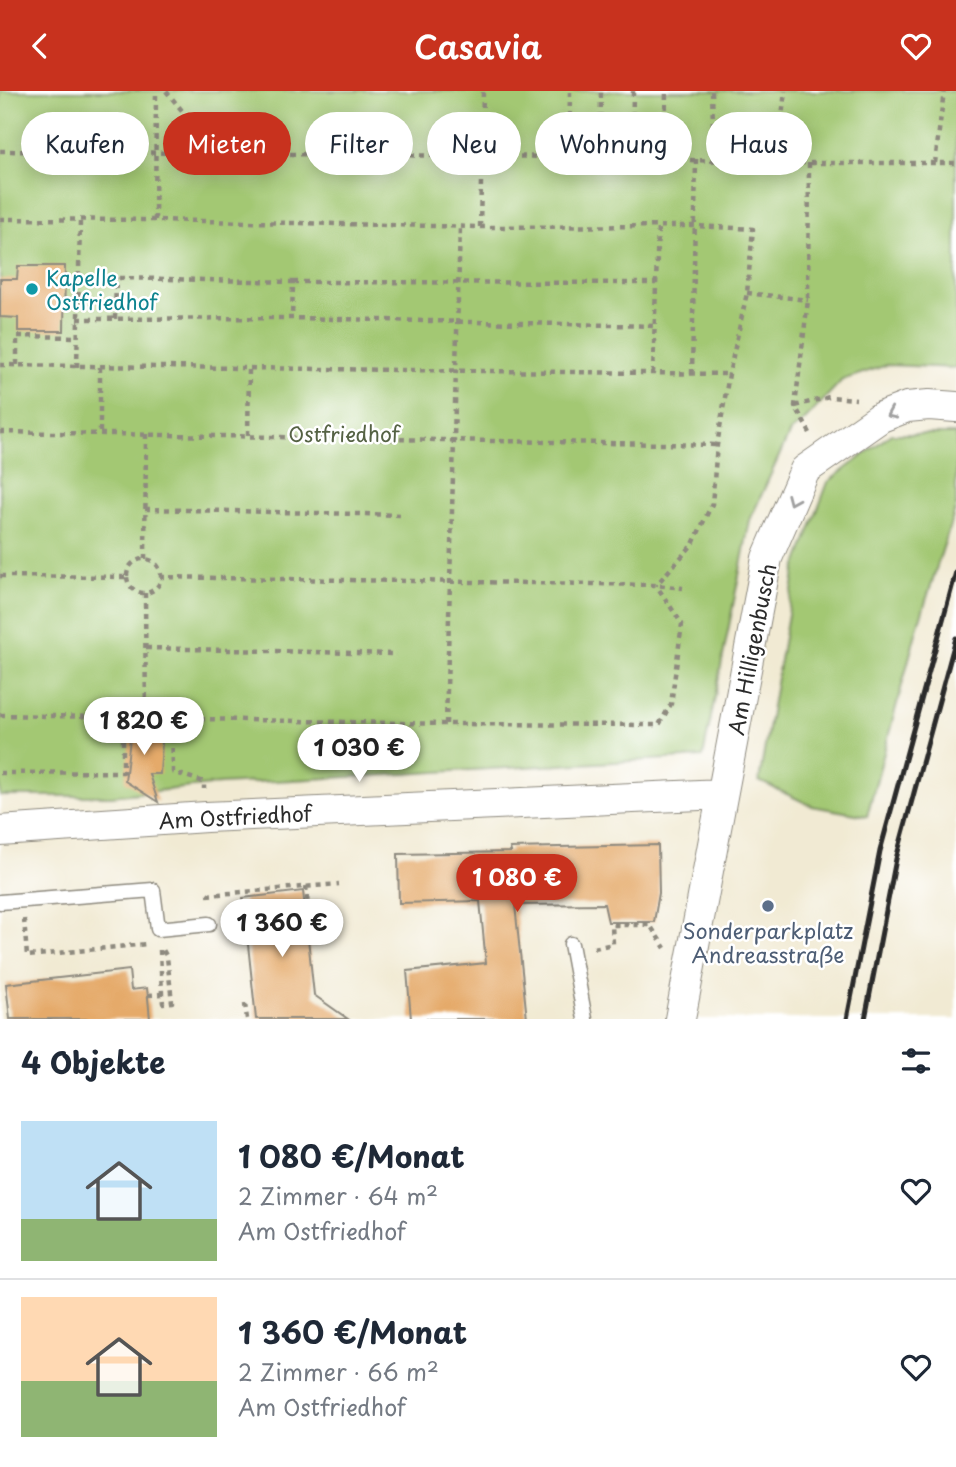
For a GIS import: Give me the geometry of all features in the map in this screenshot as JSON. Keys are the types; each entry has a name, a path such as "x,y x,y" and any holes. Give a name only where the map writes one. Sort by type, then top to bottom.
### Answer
{"street":[{"name":"Am Hilligenbusch","path":"680,1019 767,558 806,470 881,417 908,407 956,407"},
{"name":"Am Ostfriedhof","path":"0,831 206,817 722,793"}],"lane":[{"path":"0,902 153,890 158,929 209,924"},
{"path":"571,944 584,1019"}],"path":[{"path":"155,220 156,91"},
{"path":"166,91 183,112"},
{"path":"483,112 484,91"},
{"path":"570,91 570,112"},
{"path":"601,91 601,112"},
{"path":"633,91 633,112"},
{"path":"666,91 666,112"},
{"path":"712,91 712,112"},
{"path":"783,112 785,91"},
{"path":"935,163 944,91"},
{"path":"0,151 163,153"},
{"path":"291,155 427,156"},
{"path":"692,159 706,159"},
{"path":"692,374 696,159"},
{"path":"812,163 956,163"},
{"path":"480,227 481,175"},
{"path":"809,175 808,300 794,406 829,397 869,400 881,417"},
{"path":"0,219 480,227 694,226 753,229 747,293 729,374 712,504 693,544 656,585"},
{"path":"77,367 80,221"},
{"path":"446,724 460,226"},
{"path":"653,374 658,226"},
{"path":"79,277 293,282 656,283"},
{"path":"116,277 116,319"},
{"path":"292,318 293,282"},
{"path":"747,293 808,300"},
{"path":"78,319 292,318 655,326"},
{"path":"17,365 17,336 78,337"},
{"path":"0,365 729,374"},
{"path":"100,367 100,433"},
{"path":"248,435 249,369"},
{"path":"0,432 718,445"},
{"path":"145,433 145,559"},
{"path":"145,509 403,515"},
{"path":"145,559 157,567 160,577 154,589 145,593 133,589 127,577 134,562 145,559"},
{"path":"0,576 127,577"},
{"path":"160,577 656,585 683,588"},
{"path":"0,715 446,724 659,725 671,704 682,624 656,585"},
{"path":"145,593 146,726"},
{"path":"146,648 396,654"},
{"path":"0,773 123,772 123,717"},
{"path":"172,718 173,772 204,782 204,786"},
{"path":"207,895 339,884"},
{"path":"306,886 308,906"},
{"path":"22,900 27,956 160,943 158,929"},
{"path":"613,944 612,925 650,925 664,948 692,951"},
{"path":"159,958 163,1003 172,1002 166,957"},
{"path":"148,995 162,994"},
{"path":"240,1019 247,1019 245,1004"}],"green space":[{"name":"Ostfriedhof","path":"0,91 956,91 956,368 887,365 842,380 804,421 790,432 750,520 703,757 220,784 111,796 0,796"},
{"path":"891,434 956,434 956,507 917,629 867,816 812,806 759,781 796,568 828,482"}],"building":[{"name":"Kapelle Ostfriedhof","path":"18,266 65,266 64,331 18,331 18,318 0,317 0,279 17,279"},
{"path":"132,722 159,723 158,727 163,728 160,774 149,774 158,802 125,781"},
{"path":"658,845 659,893 654,922 608,922 604,904 515,905 527,1019 411,1019 407,971 486,963 480,901 399,903 398,854 511,852 510,848"},
{"path":"303,891 314,995 348,1019 256,1019 243,898"},
{"path":"129,970 131,990 147,988 150,1019 10,1019 6,984"}],"railway":[{"path":"847,1019 880,851 956,572"},
{"path":"865,1019 896,859 956,638"}],"place":[{"name":"Kapelle Ostfriedhof","path":"32,289"},
{"name":"Sonderparkplatz Andreasstraße","path":"768,906"}]}
